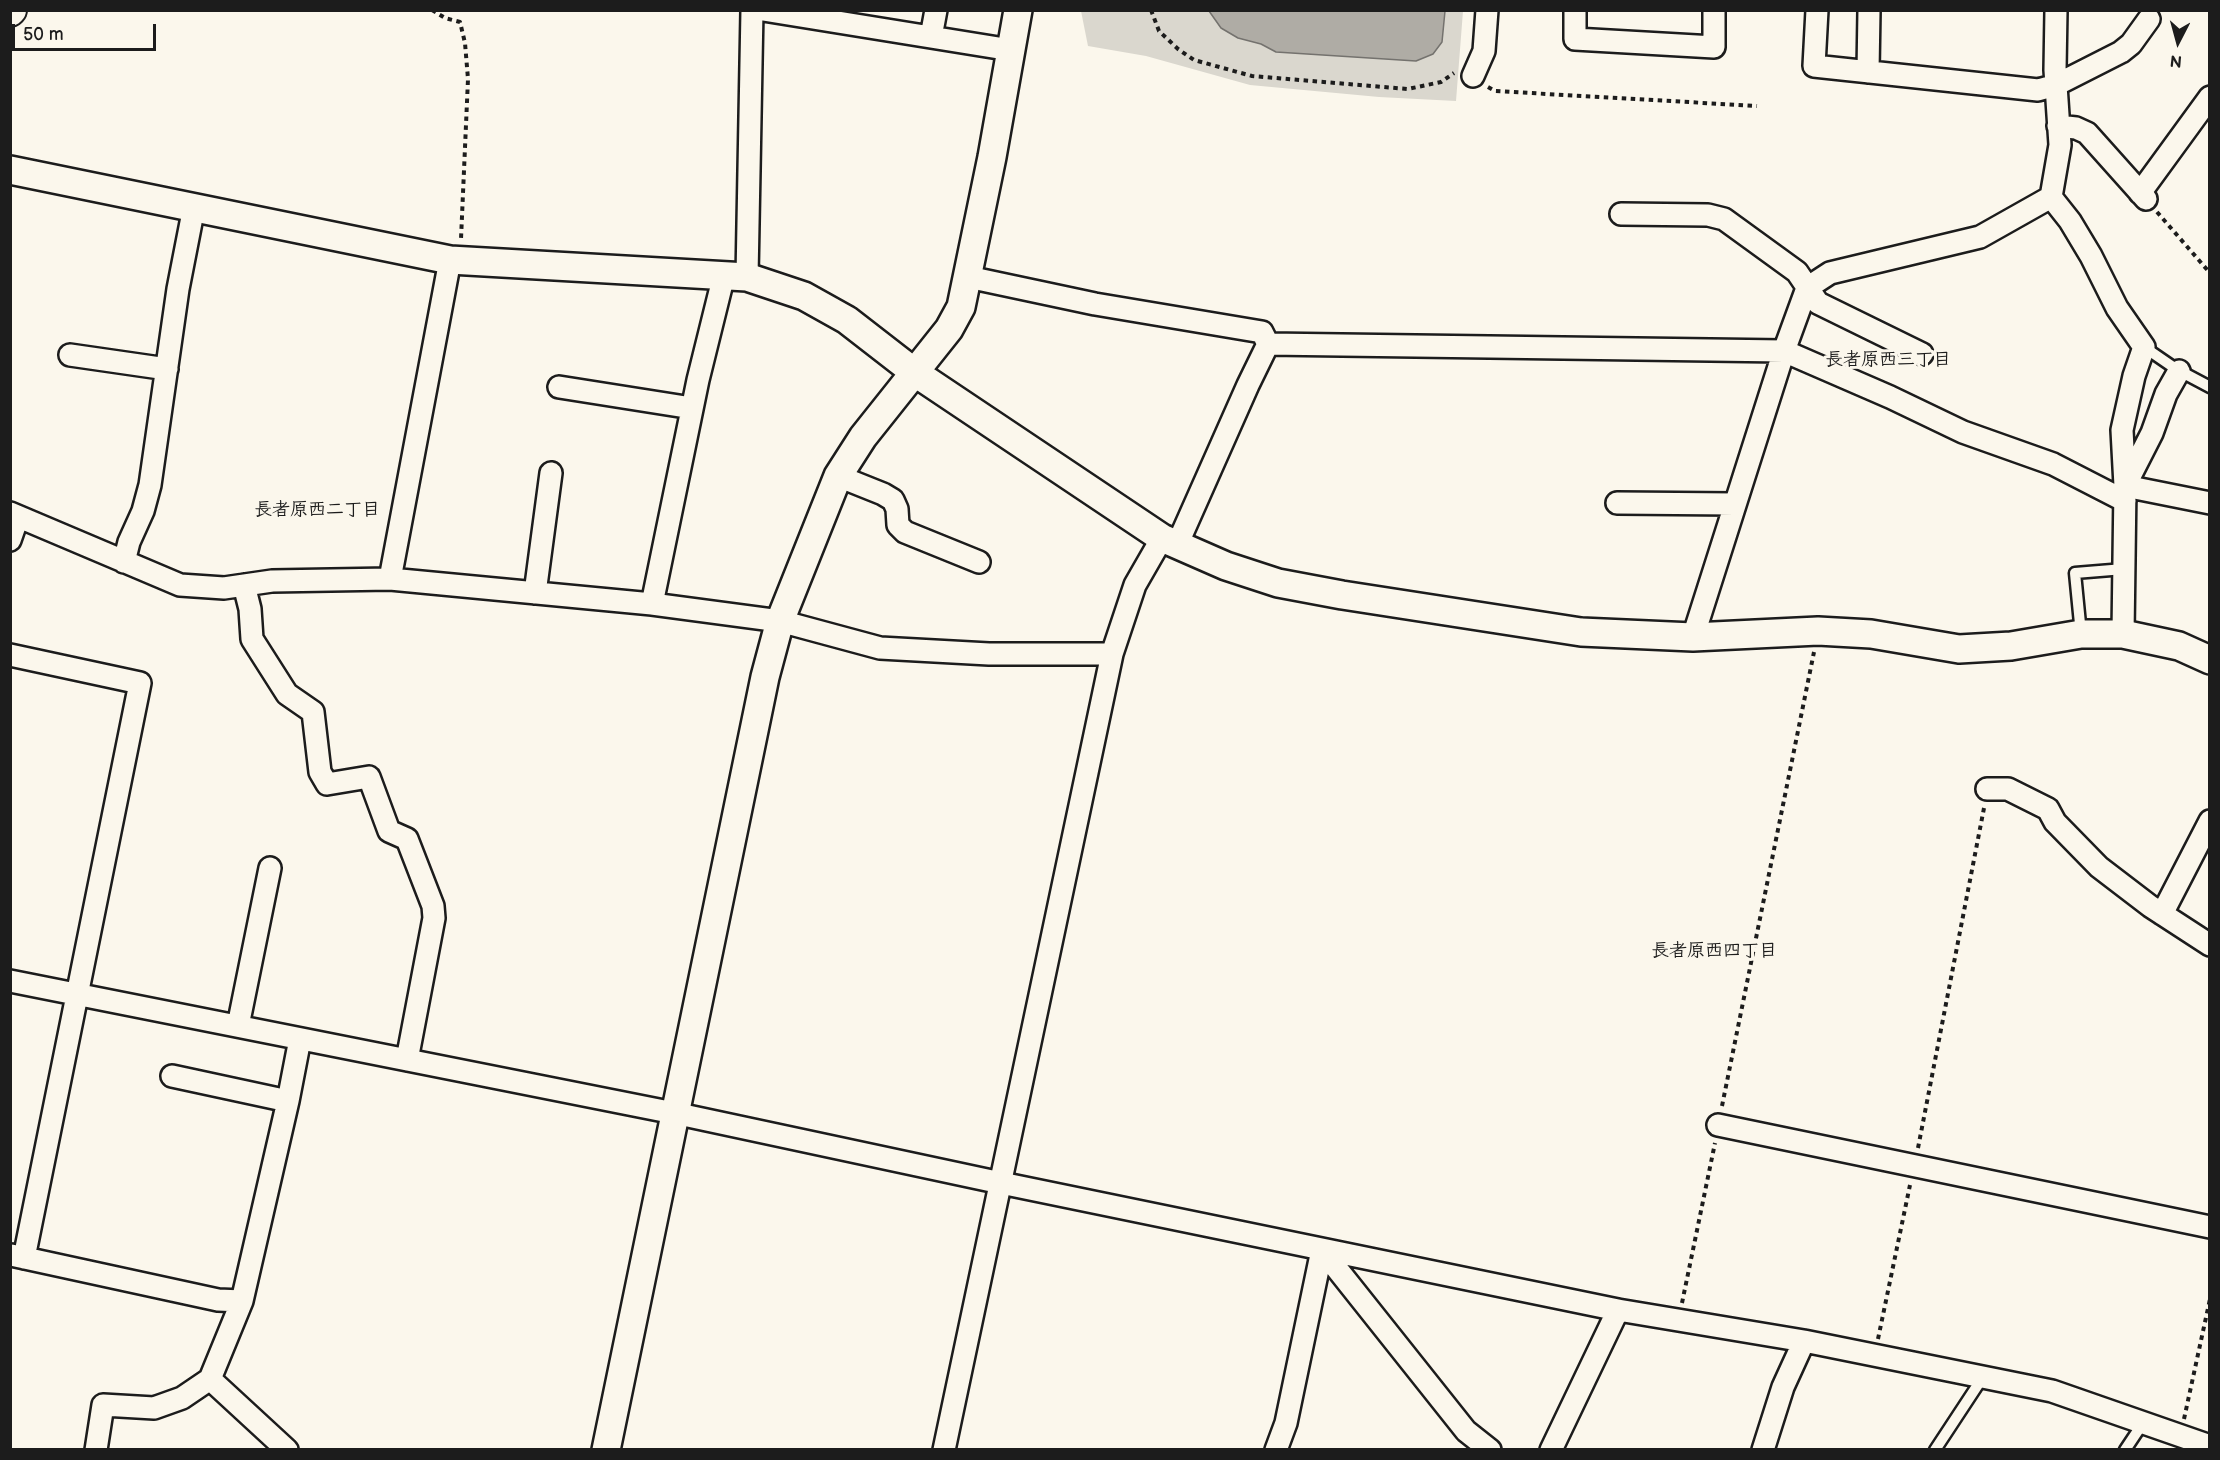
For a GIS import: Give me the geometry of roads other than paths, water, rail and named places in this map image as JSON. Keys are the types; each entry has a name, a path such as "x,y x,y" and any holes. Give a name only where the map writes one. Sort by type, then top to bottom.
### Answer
{"street":[{"path":"652,604 692,408 735,276 752,10"},
{"path":"763,10 1011,50"},
{"path":"931,37 936,10"},
{"path":"606,1449 765,676 780,621 838,476 863,437 949,329 961,307 993,157 1018,10"},
{"path":"1466,71 1484,51 1487,10"},
{"path":"1575,10 1575,39 1714,47 1714,10"},
{"path":"1817,10 1814,66 2038,90 2056,85 2121,52 2131,44 2149,19"},
{"path":"1868,72 1869,10"},
{"path":"2056,10 2056,85 2060,145 2051,197 2070,221 2091,256 2117,308 2144,347 2134,376 2122,430 2125,494 2123,634"},
{"path":"2058,126 2076,128 2087,133 2143,196 2210,97"},
{"path":"10,170 455,260 735,276 804,296 847,320 915,372 1170,542 1226,566 1278,583 1581,632 1693,637 1818,630 1871,634 1959,649 2011,646 2080,634 2123,634 2179,646 2210,660"},
{"path":"1693,637 1784,351 1807,288 1830,273 1980,237 2051,197"},
{"path":"124,562 150,485 178,289 194,207"},
{"path":"1621,214 1708,215 1724,219 1797,272 1818,303 1922,354"},
{"path":"390,579 455,260"},
{"path":"968,277 1095,304 1262,332 1268,344"},
{"path":"1268,344 1784,351 1963,432 2053,464 2125,494 2210,503"},
{"path":"944,1449 1112,654 1135,585 1170,542 1268,344"},
{"path":"70,355 167,369"},
{"path":"2125,494 2152,433 2166,394 2179,371"},
{"path":"559,387 692,408"},
{"path":"535,593 551,474"},
{"path":"838,476 893,500 897,509 898,525 905,532 979,562"},
{"path":"1617,503 1735,504"},
{"path":"10,540 14,515 180,585 224,588 272,581 390,579 652,604 780,621 880,648 989,654 1112,654"},
{"path":"244,585 250,609 252,639 287,694 313,712 320,772 327,784 369,777 389,831 407,839 434,906 434,918 407,1060"},
{"path":"10,655 140,682 78,994 17,1257 218,1300 242,1301"},
{"path":"1987,789 2008,789 2048,809 2055,822 2099,867 2162,914 2210,945"},
{"path":"2162,914 2210,821"},
{"path":"238,1026 270,868"},
{"path":"10,981 674,1113 1618,1310 1804,1341 2052,1391 2210,1446"},
{"path":"96,1449 103,1405 154,1408 182,1398 210,1378 242,1301 300,1039"},
{"path":"172,1076 288,1101"},
{"path":"1718,1125 2210,1227"},
{"path":"1276,1449 1286,1423 1322,1250"},
{"path":"1322,1250 1466,1431 1490,1449"},
{"path":"1551,1449 1618,1310"},
{"path":"1763,1449 1783,1388 1804,1341"},
{"path":"210,1378 286,1449"}],"lane":[{"path":"2144,347 2179,371 2210,387"},
{"path":"2080,634 2075,573 2124,569"},
{"path":"1935,1449 1983,1377"},
{"path":"2125,1449 2143,1423"}],"district":[{"name":"長者原西三丁目","path":"1888,360"},
{"name":"長者原西二丁目","path":"317,510"},
{"name":"長者原西四丁目","path":"1714,951"}]}
